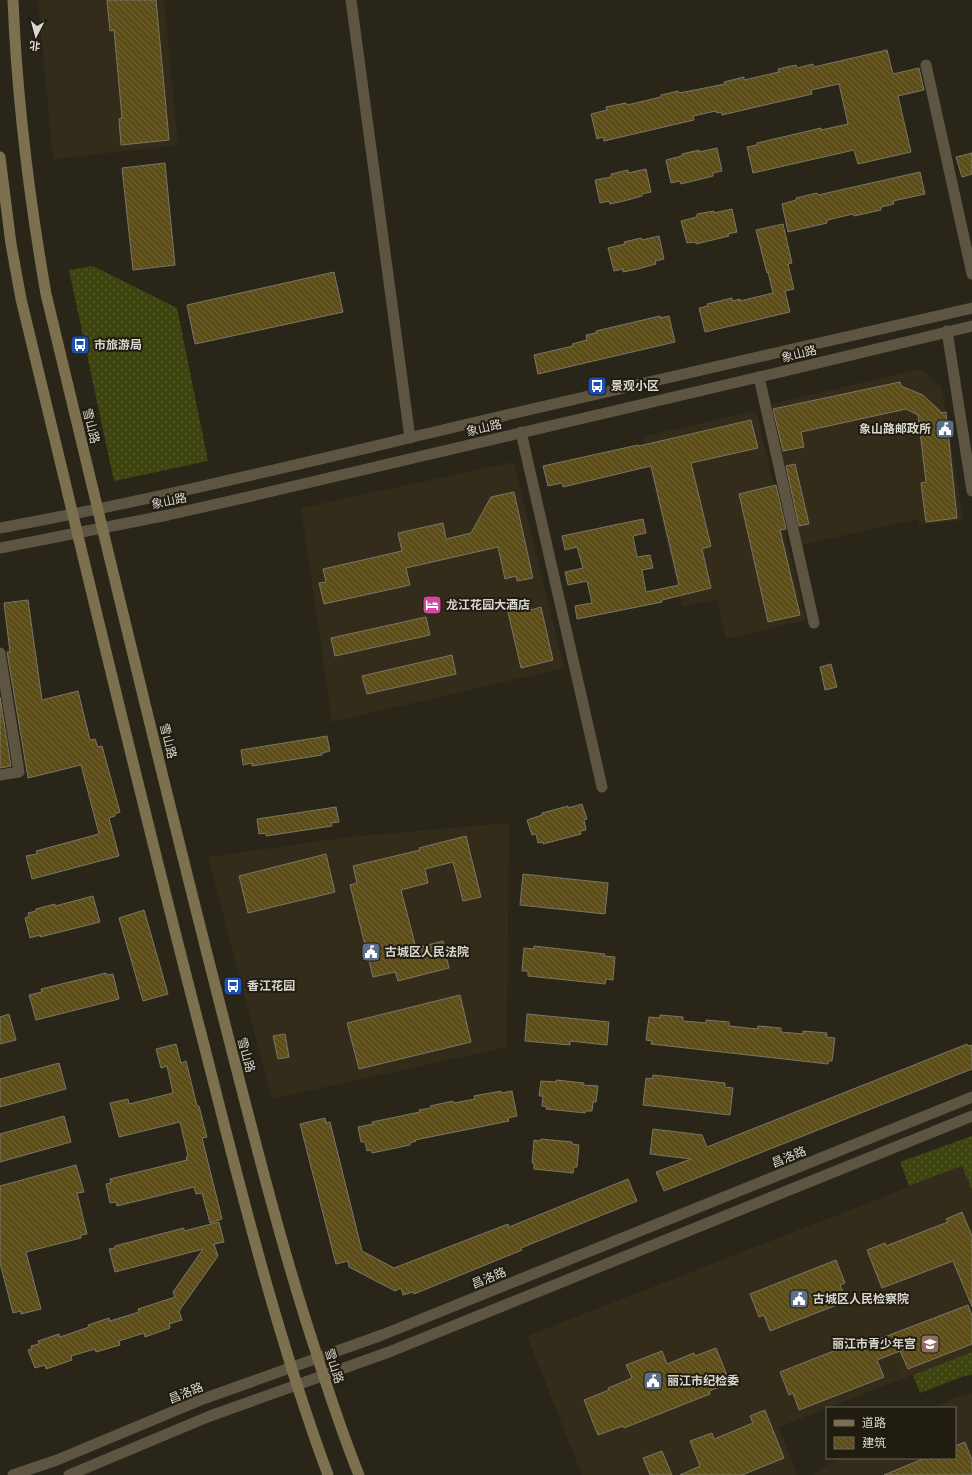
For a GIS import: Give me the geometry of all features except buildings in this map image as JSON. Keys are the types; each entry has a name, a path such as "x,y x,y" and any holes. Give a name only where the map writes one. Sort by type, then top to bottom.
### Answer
{"main road":[{"name":"雪山路","path":"12,0 29,186 46,294 209,964 287,1260 317,1358 359,1475"},
{"path":"0,158 11,244 21,299 176,937 264,1274 309,1422 328,1475"}],"street":[{"path":"351,0 410,438"},
{"path":"926,65 972,274"},
{"name":"象山路","path":"0,528 98,509 244,477 972,308"},
{"name":"象山路","path":"0,548 78,534 242,498 972,326"},
{"path":"947,331 972,484"},
{"path":"759,377 814,623"},
{"path":"521,432 602,787"},
{"path":"0,653 19,772 0,775"},
{"name":"昌洛路","path":"13,1475 57,1460 203,1399 389,1332 972,1097"},
{"path":"69,1475 210,1416 388,1352 972,1116"}],"shaded area":[{"path":"38,0 164,0 178,145 53,159"},
{"path":"920,369 942,387 963,520 919,525 918,519 796,546 763,406"},
{"path":"756,410 806,620 726,639 717,599 682,607 642,437"},
{"name":"龙江花园大酒店","path":"514,462 564,668 332,722 301,508"},
{"name":"古城区人民法院","path":"509,823 507,1047 272,1099 208,857 348,837"},
{"path":"963,1166 972,1190 972,1301 885,1335 902,1379 830,1407 826,1407 826,1409 779,1427 797,1475 582,1475 527,1336"},
{"name":"丽江市青少年宫","path":"968,1303 972,1312 972,1352 902,1379 884,1335"},
{"path":"972,1393 972,1475 814,1475 821,1468 837,1459 956,1459 956,1407 937,1407 956,1397"}],"green space":[{"path":"93,266 177,308 208,461 114,481 69,270"},
{"path":"972,1136 972,1190 962,1166 909,1186 900,1162"},
{"path":"972,1352 972,1375 964,1376 920,1393 913,1375"}],"place":[{"name":"市旅游局","path":"80,345"},
{"name":"景观小区","path":"597,386"},
{"name":"象山路邮政所","path":"945,429"},
{"name":"龙江花园大酒店","path":"432,605"},
{"name":"古城区人民法院","path":"371,952"},
{"name":"香江花园","path":"233,986"},
{"name":"古城区人民检察院","path":"799,1299"},
{"name":"丽江市青少年宫","path":"930,1344"},
{"name":"丽江市纪检委","path":"653,1381"}]}
